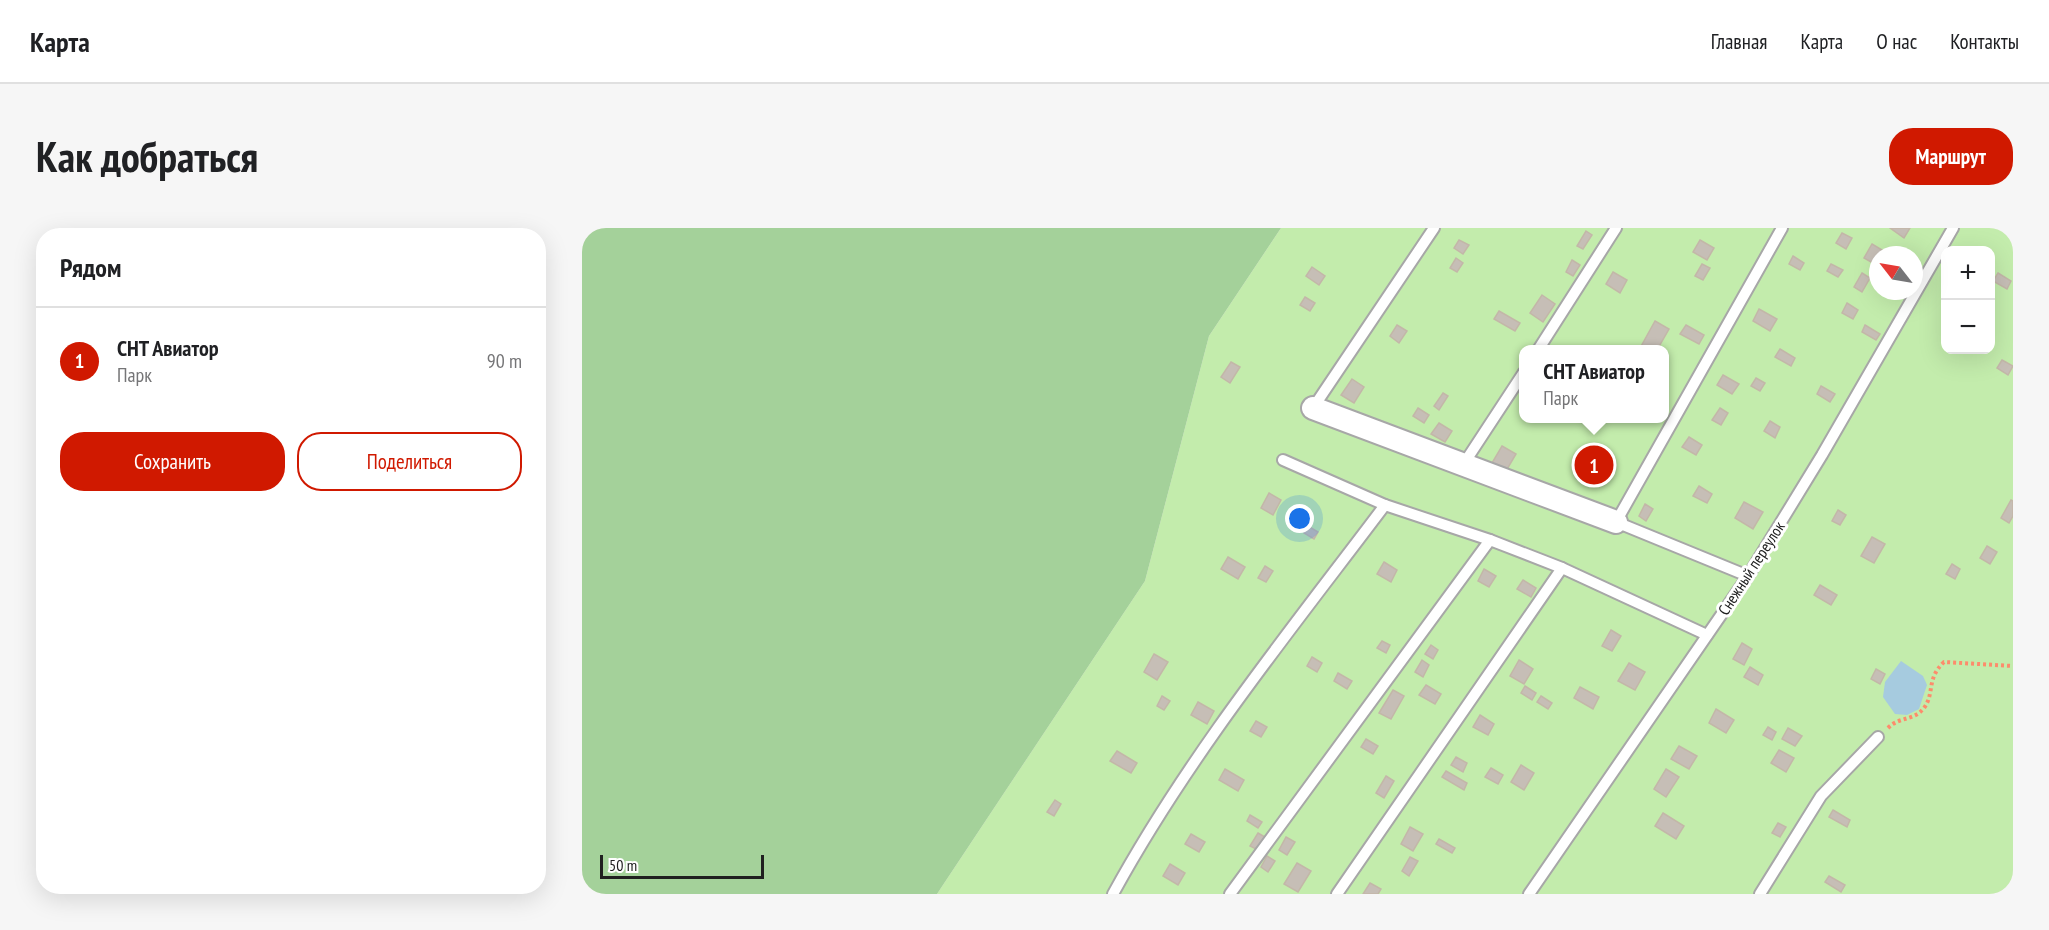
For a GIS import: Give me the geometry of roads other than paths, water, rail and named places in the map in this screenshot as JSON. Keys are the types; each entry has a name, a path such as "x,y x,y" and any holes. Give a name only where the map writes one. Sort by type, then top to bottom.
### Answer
{"street":[{"path":"1313,408 1616,522"}],"lane":[{"path":"1313,408 1434,228"},
{"path":"1541,345 1616,228"},
{"path":"1748,576 1616,522 1782,228"},
{"name":"Снежный переулок","path":"1528,894 1748,576 1822,455 1953,228"},
{"path":"1463,465 1519,380"},
{"path":"1283,460 1385,505 1490,540 1562,568 1707,635"},
{"path":"1113,894 1135,854 1232,707 1385,505"},
{"path":"1230,894 1490,540"},
{"path":"1337,894 1562,568"},
{"path":"1760,894 1821,796 1878,737"}],"water":[{"path":"1901,661 1923,676 1927,685 1919,709 1907,715 1895,714 1883,697 1885,682"}],"place":[{"name":"СНТ Авиатор","path":"1594,465"}]}
